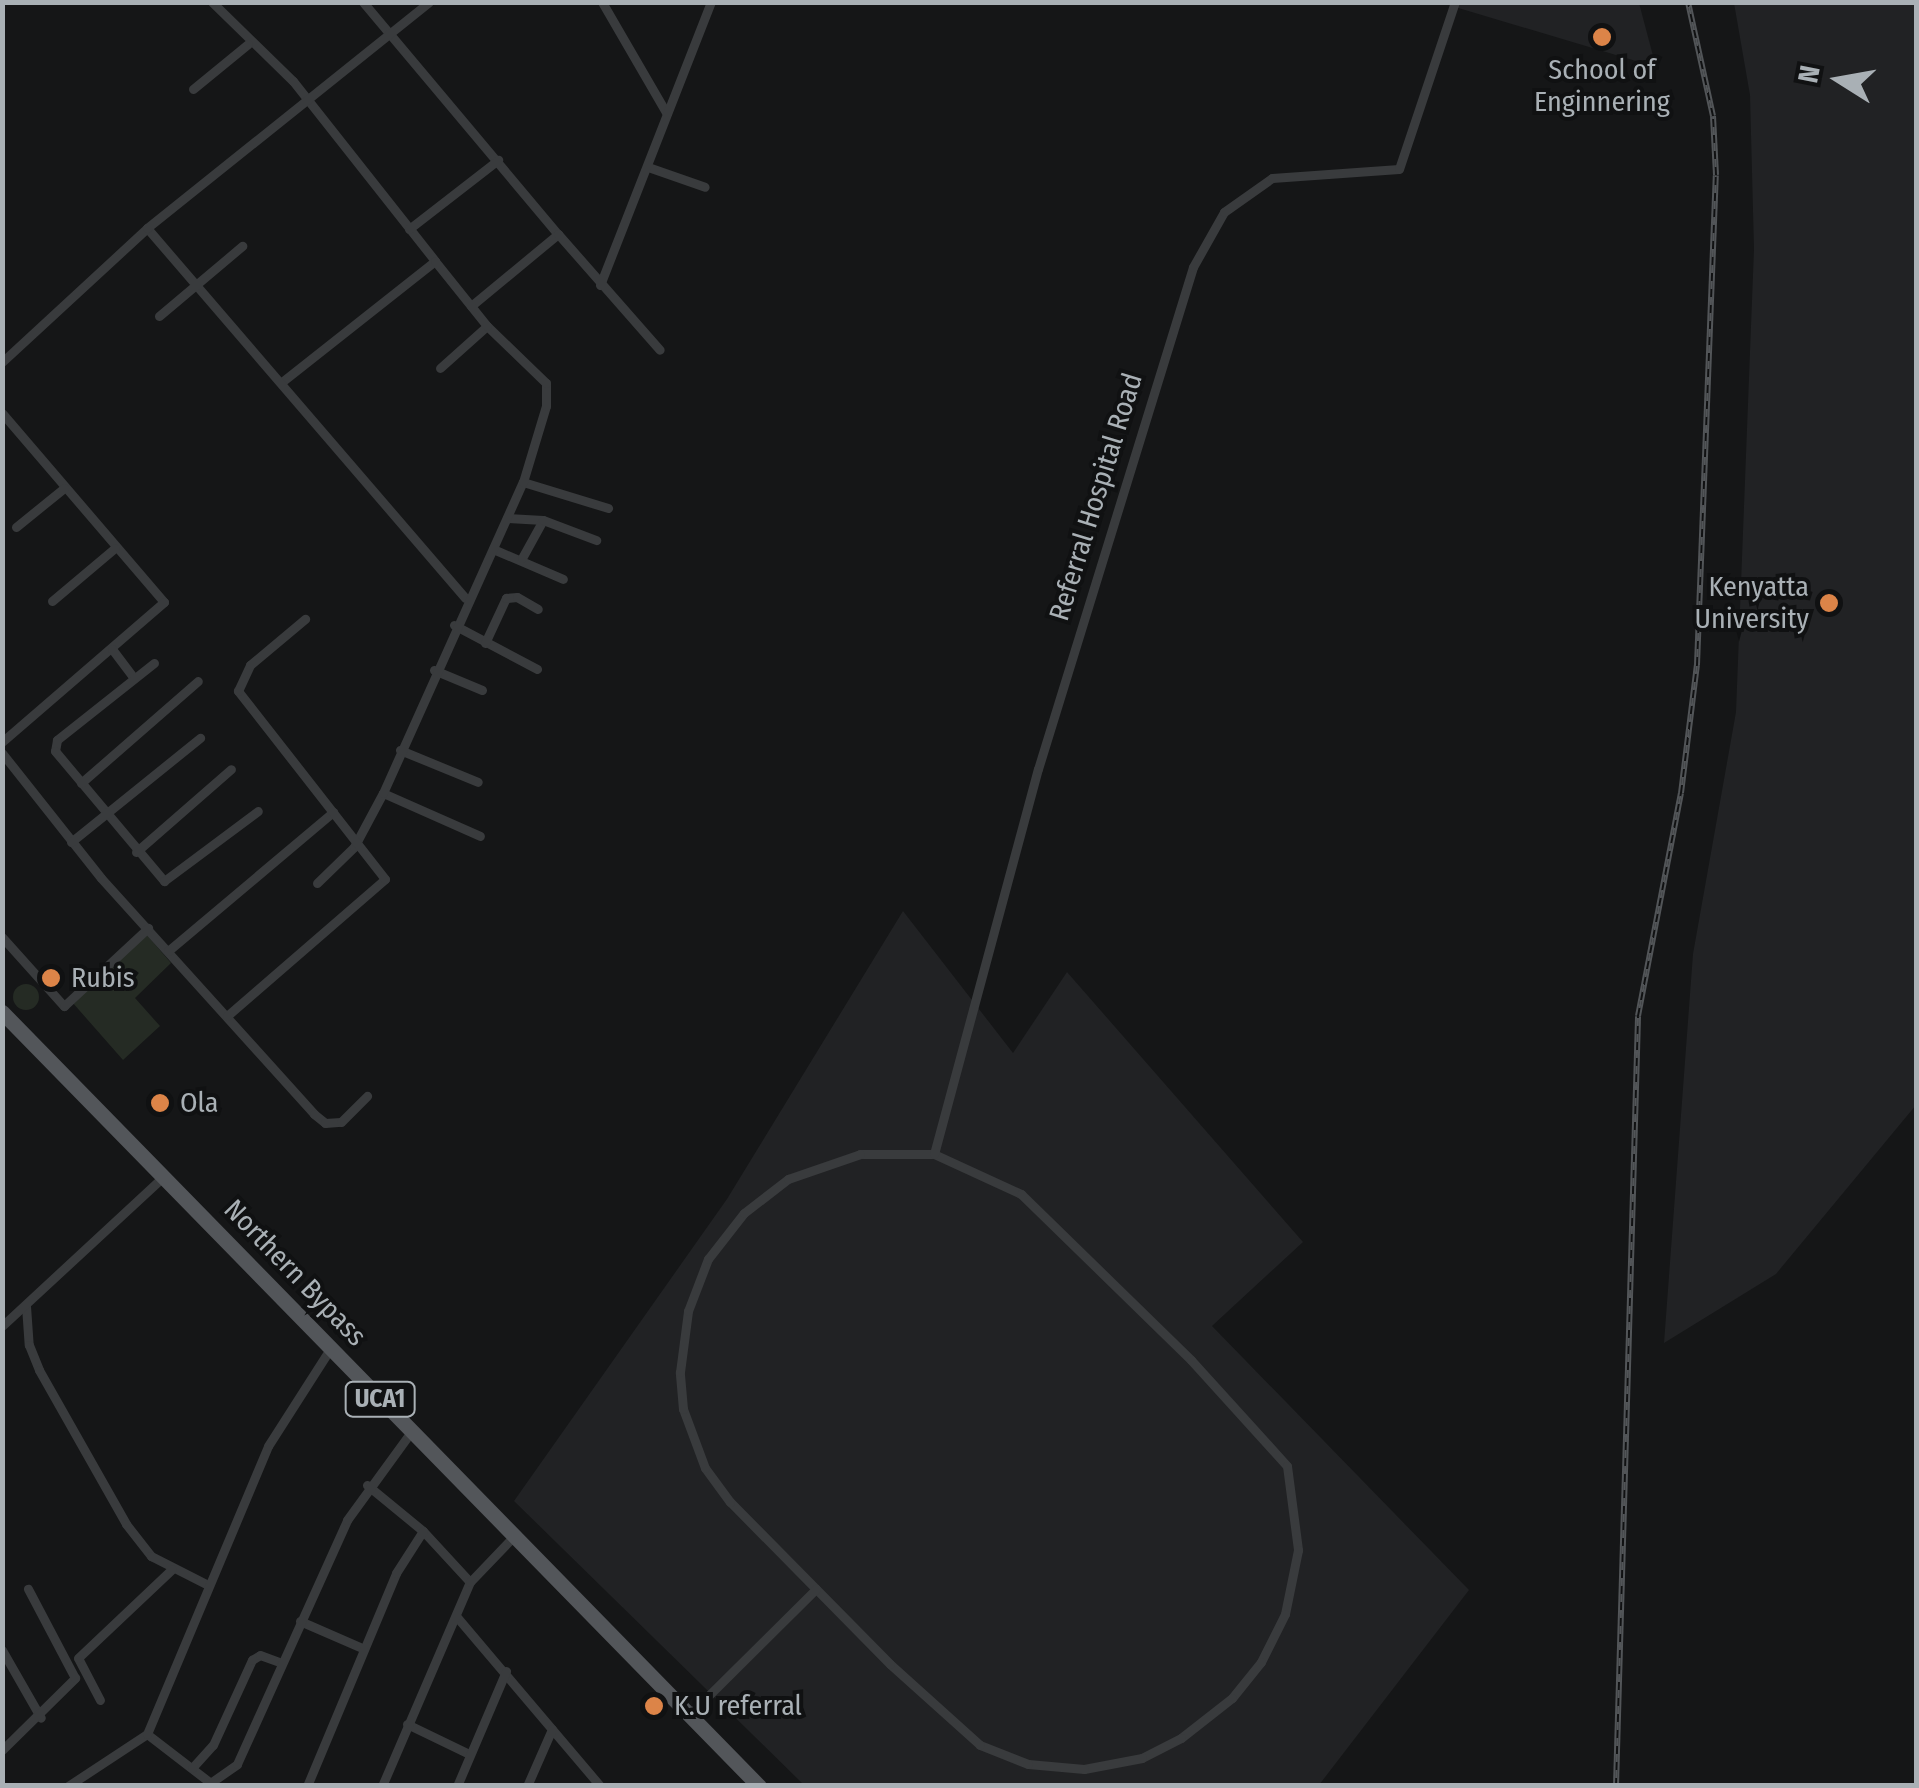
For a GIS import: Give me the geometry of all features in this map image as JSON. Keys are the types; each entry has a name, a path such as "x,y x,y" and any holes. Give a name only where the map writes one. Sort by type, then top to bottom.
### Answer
{"main road":[{"name":"Northern Bypass","path":"2,1012 759,1786"}],"street":[{"path":"212,2 308,103 487,326 548,392 523,482 465,598 383,793 358,840 317,883"},
{"path":"362,2 600,286 660,350"},
{"path":"2,362 147,228 308,103 429,2"},
{"path":"602,2 667,114"},
{"path":"600,286 711,2"},
{"name":"Referral Hospital Road","path":"934,1154 1033,784 1194,268 1224,212 1272,178 1399,169 1455,2"},
{"path":"193,89 248,44"},
{"path":"409,229 498,160"},
{"path":"648,166 705,188"},
{"path":"147,228 200,282 465,598"},
{"path":"471,306 558,234"},
{"path":"160,316 242,246"},
{"path":"283,381 435,261"},
{"path":"440,368 487,326"},
{"path":"2,413 164,602 2,742"},
{"path":"523,482 608,508"},
{"path":"16,527 64,488"},
{"path":"507,518 543,520 596,540"},
{"path":"522,558 543,520"},
{"path":"52,602 115,548"},
{"path":"493,548 564,579"},
{"path":"485,643 512,595 538,609"},
{"path":"227,1016 384,882 358,840 236,685 305,620"},
{"path":"454,625 537,669"},
{"path":"112,649 134,678"},
{"path":"154,663 55,744 81,783 136,852 168,880 258,811"},
{"path":"434,670 482,690"},
{"path":"81,783 198,681"},
{"path":"71,842 200,738"},
{"path":"400,750 478,782"},
{"path":"2,754 71,842 325,1122 341,1122 366,1096"},
{"path":"136,852 231,769"},
{"path":"383,793 480,836"},
{"path":"168,951 333,812"},
{"path":"2,937 64,1006 148,928"},
{"path":"934,1154 1021,1194 1270,1442 1287,1466 1298,1550 1288,1602 1261,1662 1196,1729 1142,1758 1084,1769 1009,1759 966,1736 730,1502 696,1448 681,1393 688,1311 716,1244 788,1179 845,1156 934,1154"},
{"path":"2,1326 164,1176"},
{"path":"26,1306 29,1345 61,1415 126,1524 151,1556 208,1585"},
{"path":"68,1786 147,1734 268,1446 332,1346"},
{"path":"147,1734 210,1785 237,1764 300,1621 367,1485 411,1432"},
{"path":"367,1485 424,1531 470,1582"},
{"path":"307,1786 396,1573 424,1531"},
{"path":"382,1786 470,1582 514,1537"},
{"path":"100,1700 78,1658 172,1569"},
{"path":"2,1750 41,1718 75,1678 28,1589"},
{"path":"689,1715 816,1590"},
{"path":"456,1616 600,1786"},
{"path":"300,1621 362,1648"},
{"path":"2,1650 41,1718"},
{"path":"192,1768 213,1744 252,1660 260,1654 282,1663"},
{"path":"457,1786 506,1671"},
{"path":"407,1724 469,1754"},
{"path":"527,1786 552,1729"}],"shaded area":[{"name":"School of Enginnering","path":"1457,2 1639,3 1656,67 1455,7"},
{"name":"Kenyatta University","path":"1734,3 1916,3 1916,1105 1776,1274 1664,1343 1693,954 1736,712 1754,249 1750,95"},
{"path":"903,911 1013,1053 1067,972 1303,1242 1212,1326 1469,1590 1319,1785 804,1785 514,1501 727,1199"},
{"path":"146,934 171,963 135,998 160,1026 123,1060 72,1002"},
{"path":"26,984 35,988 39,997 35,1006 26,1010 17,1006 13,997 17,988"}],"railway":[{"path":"1616,1786 1638,1016 1681,793 1697,665 1716,175 1713,116 1688,2"}],"place":[{"name":"School of Enginnering","path":"1602,37"},
{"name":"Kenyatta University","path":"1829,603"},
{"name":"Rubis","path":"51,978"},
{"name":"Ola","path":"160,1103"},
{"name":"K.U referral","path":"654,1706"}]}
